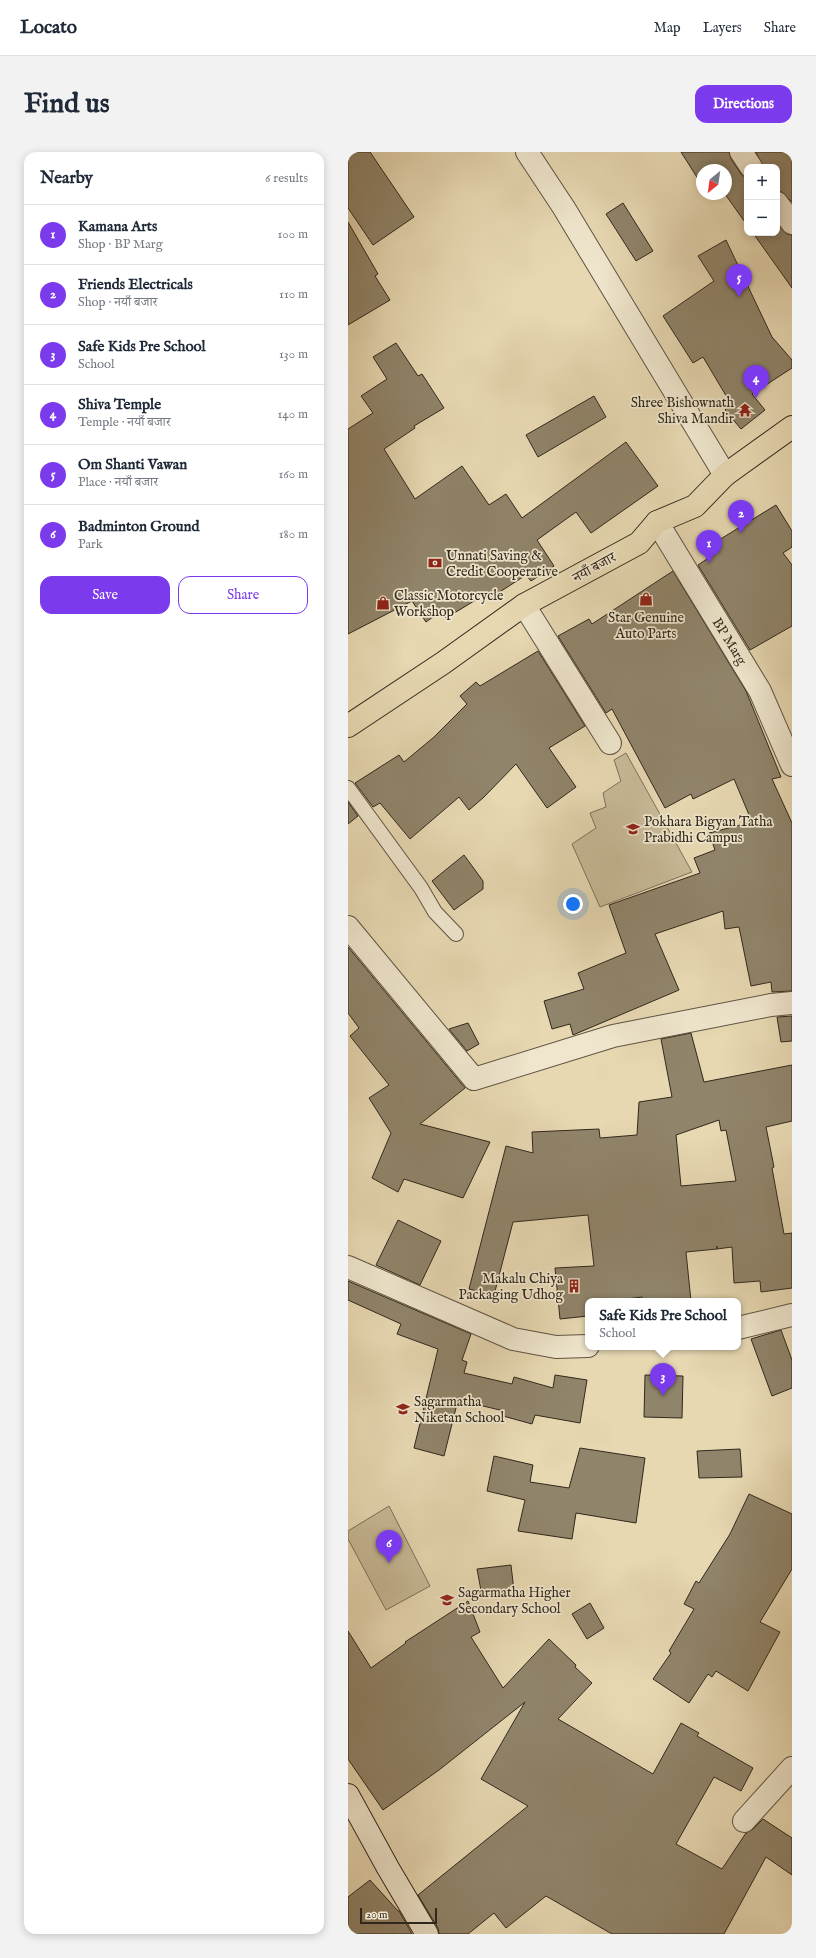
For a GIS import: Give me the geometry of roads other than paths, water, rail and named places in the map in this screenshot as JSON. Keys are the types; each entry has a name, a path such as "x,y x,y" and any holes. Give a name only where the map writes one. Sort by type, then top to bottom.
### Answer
{"main road":[{"name":"नयाँ बजार","path":"348,726 442,663 524,605 639,543 657,522 695,506 725,475 792,428"}],"street":[{"path":"527,152 564,208 725,475"},
{"path":"741,152 749,164"},
{"path":"780,207 792,224"},
{"name":"BP Marg","path":"657,522 760,691 792,765"},
{"path":"524,605 610,743"},
{"path":"348,927 474,1079 613,1036 771,1005 792,1003"},
{"path":"348,1267 513,1339 556,1347 585,1346"},
{"path":"741,1327 792,1316"},
{"path":"744,1821 792,1768"},
{"path":"348,1795 388,1868 427,1934"}],"lane":[{"path":"348,788 421,888 435,912 456,934"}],"place":[{"name":"Om Shanti Vawan","path":"739,297"},
{"name":"Shiva Temple","path":"756,398"},
{"name":"Shree Bishownath Shiva Mandir","path":"745,410"},
{"name":"Friends Electricals","path":"741,533"},
{"name":"Unnati Saving & Credit Cooperative","path":"435,563"},
{"name":"Kamana Arts","path":"709,563"},
{"name":"Star Genuine Auto Parts","path":"646,599"},
{"name":"Classic Motorcycle Workshop","path":"383,603"},
{"name":"Pokhara Bigyan Tatha Prabidhi Campus","path":"633,829"},
{"name":"Makalu Chiya Packaging Udhog","path":"574,1286"},
{"name":"Safe Kids Pre School","path":"663,1396"},
{"name":"Sagarmatha Niketan School","path":"403,1409"},
{"name":"Badminton Ground","path":"389,1563"},
{"name":"Sagarmatha Higher Secondary School","path":"447,1600"}]}
